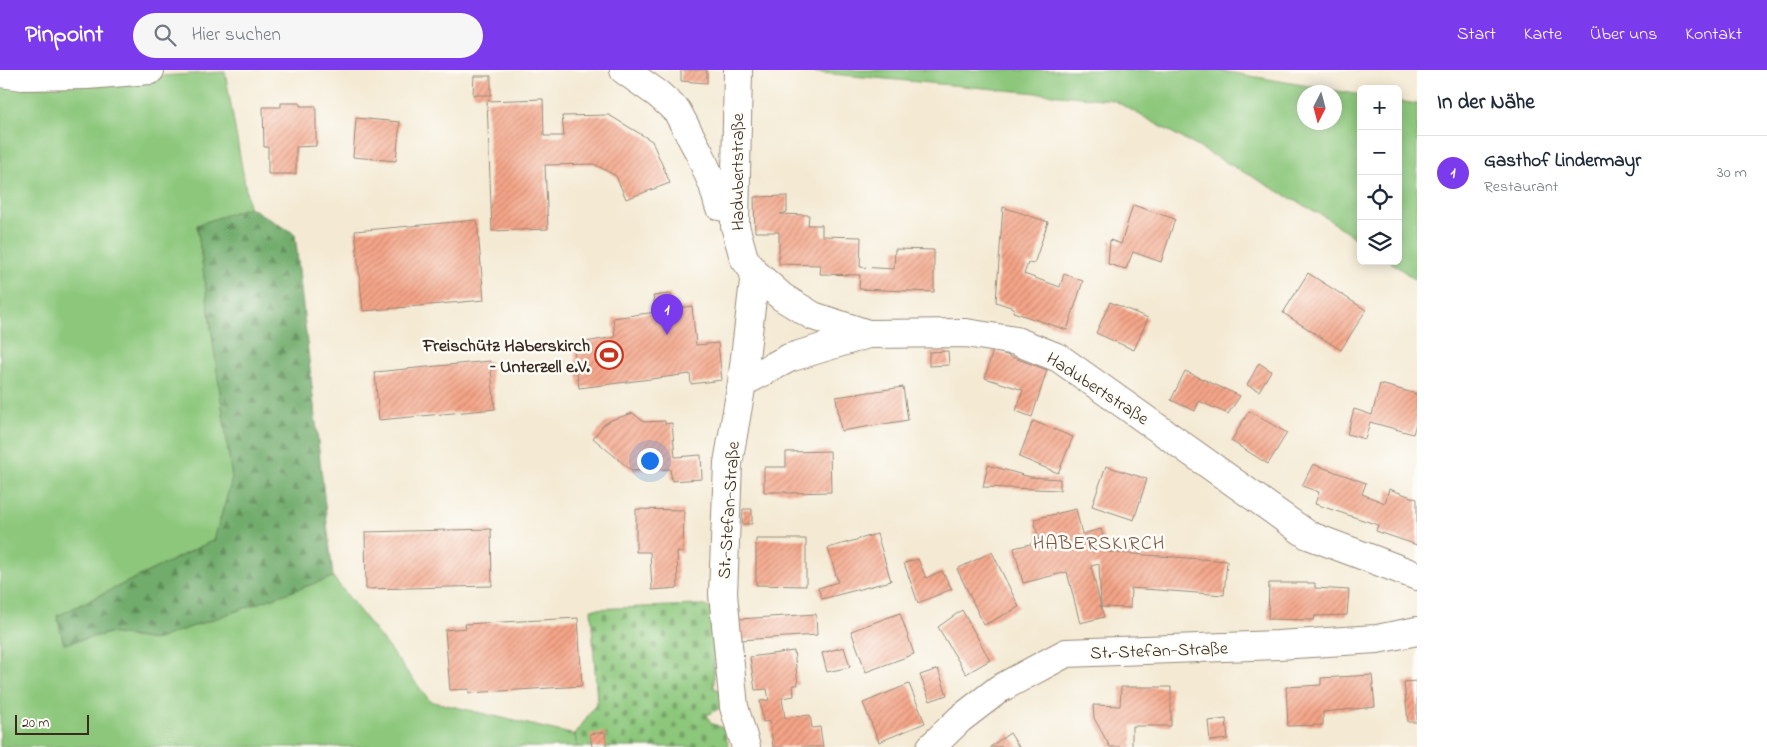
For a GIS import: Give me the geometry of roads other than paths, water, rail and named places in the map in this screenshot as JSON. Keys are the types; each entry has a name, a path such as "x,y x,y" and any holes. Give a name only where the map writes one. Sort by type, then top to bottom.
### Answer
{"street":[{"path":"0,74 23,76 87,75 150,70"},
{"path":"624,70 658,94 677,111 700,154 719,206 736,210"},
{"name":"Hadubertstraße","path":"738,70 735,226 744,258 755,273 782,298 813,316 868,334 966,333 1016,341 1059,358 1308,535 1417,576"},
{"name":"St.-Stefan-Straße","path":"746,747 734,707 723,594 728,463 742,383 755,273"},
{"path":"742,383 789,358 868,334"},
{"name":"St.-Stefan-Straße","path":"931,747 998,688 1066,653 1278,645 1377,639 1417,631"}],"place":[{"name":"Gasthof Lindermayr","path":"667,335"},
{"name":"Freischütz Haberskirch – Unterzell e.V.","path":"609,355"}],"district":[{"name":"HABERSKIRCH","path":"1099,542"}]}
